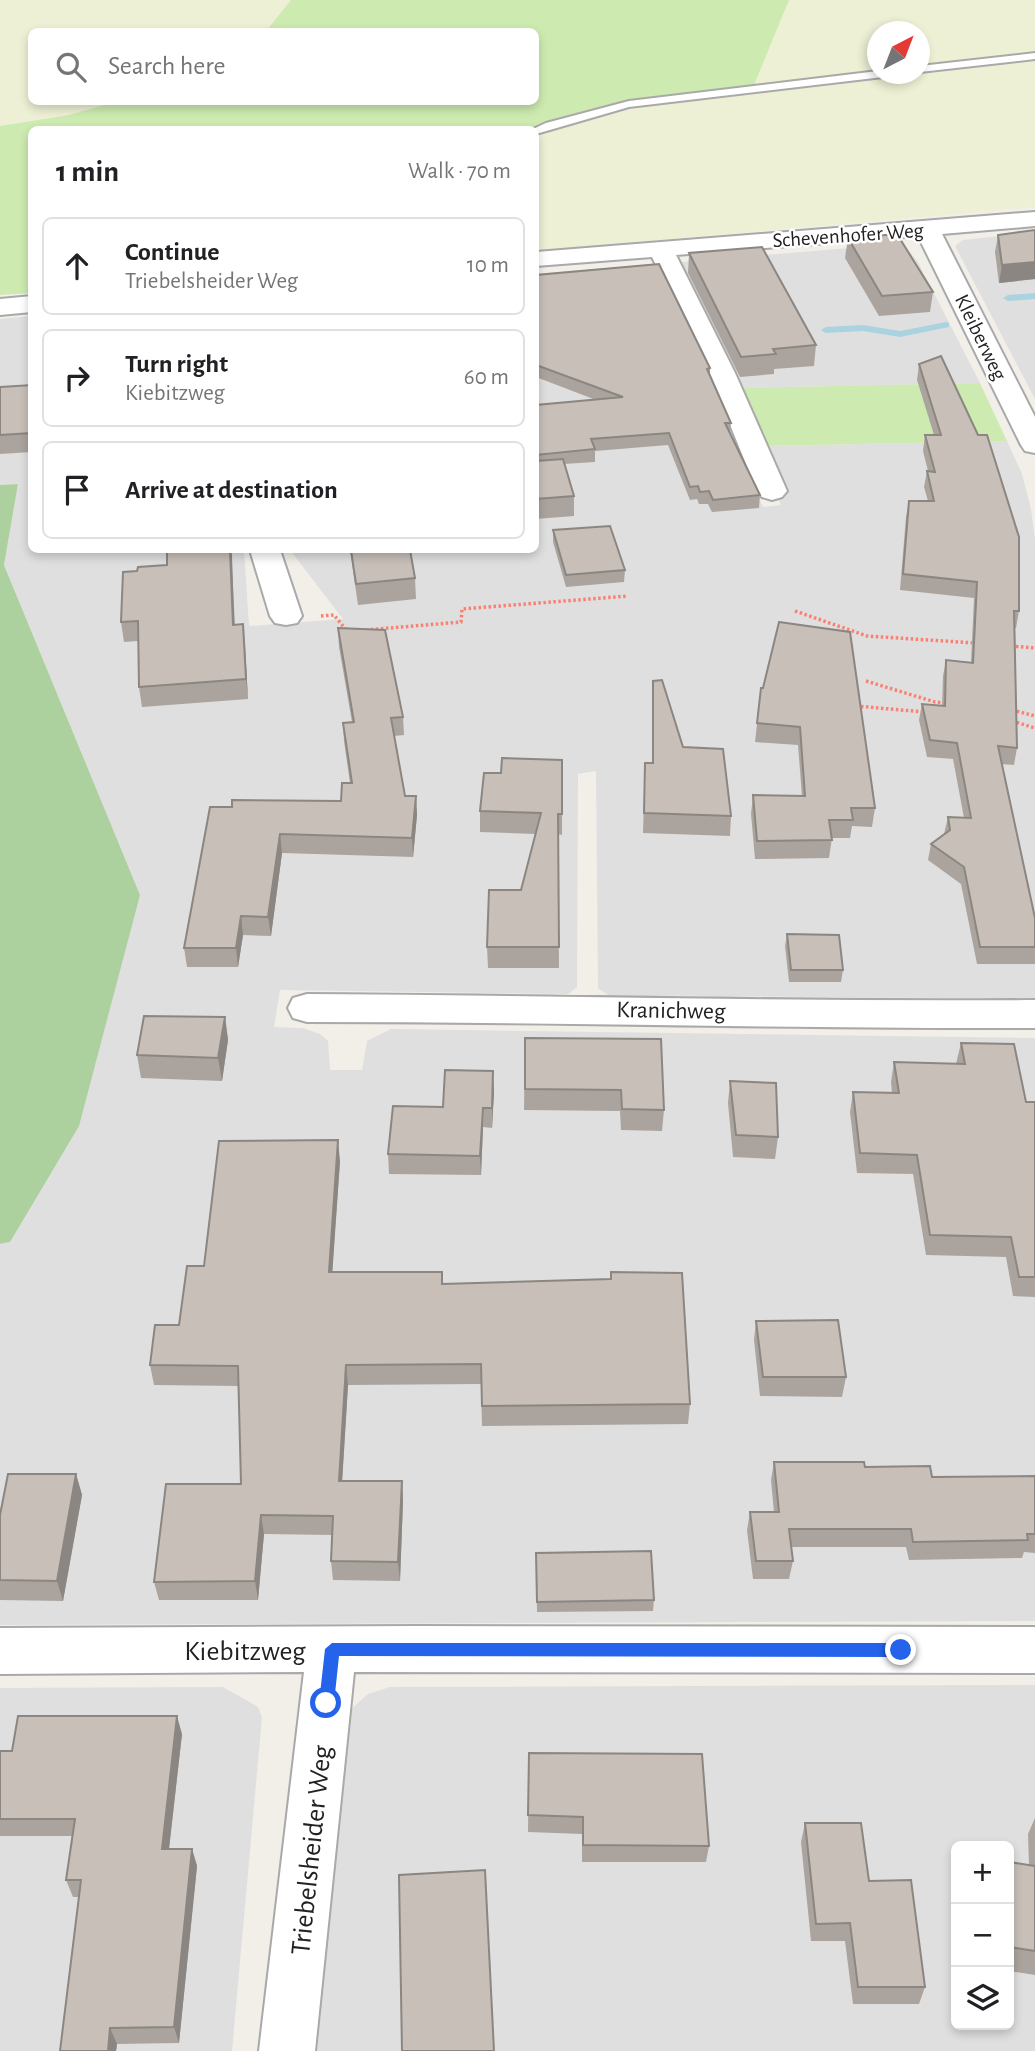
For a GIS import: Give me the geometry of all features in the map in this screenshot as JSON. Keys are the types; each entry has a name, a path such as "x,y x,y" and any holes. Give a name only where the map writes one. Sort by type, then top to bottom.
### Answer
{"street":[{"name":"Schevenhofer Weg","path":"539,259 1035,219"},
{"name":"Kleiberweg","path":"927,229 1034,442"},
{"path":"660,249 722,373 772,491"},
{"path":"0,307 28,304"},
{"path":"266,553 286,616"},
{"name":"Kranichweg","path":"307,1008 605,1009 883,1015 1035,1014"},
{"name":"Triebelsheider Weg","path":"287,2051 332,1649"},
{"name":"Kiebitzweg","path":"0,1651 1035,1650"}],"lane":[{"path":"930,68 1035,56"},
{"path":"539,130 629,104 867,76"}],"path":[{"path":"286,616 334,615 347,631 461,622 463,610 628,596"},
{"path":"795,611 867,636 983,644"},
{"path":"1009,646 1035,648"},
{"path":"866,681 948,704"},
{"path":"855,706 936,713"},
{"path":"1003,709 1035,716"},
{"path":"1003,719 1035,728"}],"shaded area":[{"path":"1035,232 1035,399 955,246 963,240"},
{"path":"874,246 892,246 910,252 918,262 980,383 740,388 767,446 1007,441 1022,474 1035,539 1035,999 608,995 598,988 596,771 578,774 577,987 568,994 280,990 274,1027 303,1028 320,1034 328,1041 330,1070 362,1070 367,1041 391,1029 1035,1038 1035,1621 0,1625 0,1244 10,1242 140,895 4,565 18,484 0,485 0,319 28,316 28,553 244,553 249,626 343,619 292,553 539,553 539,274 653,264 763,507 781,505 669,263"},
{"path":"1035,1685 1035,2051 317,2051 328,1753 339,1720 368,1694 390,1687"},
{"path":"223,1687 258,1707 262,1717 232,2051 0,2051 0,1688"}],"green space":[{"path":"0,0 291,0 268,28 28,28 28,105 104,105 69,115 0,126"},
{"path":"291,0 789,0 754,85 613,104 539,126 28,126 28,293 0,295 0,126 69,115 104,105 539,105 539,28 268,28"},
{"path":"789,0 1035,0 1035,52 930,66 930,21 867,21 867,72 753,85"},
{"path":"1035,60 1035,207 539,251 539,137 569,124 656,103 867,79 867,84 930,84 930,72"},
{"path":"980,383 1007,441 766,446 739,388"},
{"path":"18,484 4,565 140,895 79,1126 10,1242 0,1244 0,485"}],"building":[{"path":"1035,230 1035,262 1002,265 998,235"},
{"path":"897,234 933,292 882,296 848,238"},
{"path":"762,247 816,345 773,349 776,354 741,357 689,253"},
{"path":"659,264 710,368 707,369 731,423 725,423 760,495 713,500 709,491 700,492 698,486 690,487 669,433 591,439 595,449 539,455 539,405 623,397 539,366 539,275"},
{"path":"941,356 978,435 987,435 1019,537 1019,611 1014,611 1017,748 998,746 1035,918 1035,947 980,947 964,867 931,844 950,830 948,817 971,818 957,743 930,740 922,704 945,706 946,660 973,663 977,582 903,574 909,501 934,501 927,471 935,472 925,435 941,435 919,364"},
{"path":"28,385 28,433 0,435 0,387"},
{"path":"563,459 574,496 539,499 539,461"},
{"path":"610,526 625,570 566,575 553,530"},
{"path":"167,553 230,553 233,625 243,624 246,679 139,687 138,621 121,622 123,572 137,571 138,567 167,565"},
{"path":"351,553 411,553 415,578 356,584"},
{"path":"779,622 850,632 875,808 851,808 853,820 829,820 832,840 757,841 753,795 805,796 800,727 757,723 761,688"},
{"path":"338,628 385,630 403,717 391,718 405,796 416,796 412,838 280,834 268,917 241,916 236,948 184,948 210,807 232,807 232,800 341,801 342,783 352,783 343,723 354,722"},
{"path":"662,680 683,747 723,749 731,816 644,813 645,763 653,763 653,681"},
{"path":"502,758 562,760 562,814 558,814 559,947 487,947 489,890 521,890 541,813 480,811 484,773 501,773"},
{"path":"787,934 839,935 843,970 791,970"},
{"path":"144,1016 225,1017 218,1058 137,1055"},
{"path":"525,1038 661,1039 664,1110 622,1109 621,1090 525,1089"},
{"path":"961,1043 1014,1044 1026,1102 1035,1102 1035,1277 1019,1277 1011,1237 930,1235 917,1155 860,1153 853,1092 899,1093 894,1062 965,1064"},
{"path":"445,1070 493,1071 492,1108 483,1108 480,1156 388,1154 393,1106 443,1107"},
{"path":"730,1081 776,1083 778,1137 736,1135"},
{"path":"338,1140 329,1272 442,1272 442,1284 611,1279 611,1272 682,1273 690,1404 482,1406 481,1364 346,1365 339,1481 402,1481 398,1562 331,1561 333,1516 261,1515 255,1581 154,1582 166,1484 241,1484 238,1366 150,1365 155,1325 179,1325 187,1266 204,1266 219,1141"},
{"path":"838,1320 846,1377 763,1377 756,1321"},
{"path":"774,1462 864,1462 865,1467 930,1466 932,1477 1035,1476 1035,1534 1027,1534 1028,1540 913,1542 911,1529 789,1529 793,1561 756,1561 750,1512 779,1512"},
{"path":"8,1474 76,1474 57,1581 0,1580 0,1515"},
{"path":"651,1551 654,1600 537,1602 536,1553"},
{"path":"18,1716 177,1716 162,1849 192,1849 174,2027 110,2028 108,2051 60,2051 81,1880 66,1880 75,1819 0,1819 0,1751 12,1751"},
{"path":"529,1753 702,1754 709,1846 583,1845 583,1817 528,1815"},
{"path":"805,1823 861,1823 869,1881 911,1880 925,1987 858,1987 850,1923 816,1924"},
{"path":"1014,1863 1035,1866 1035,1951 1014,1948"},
{"path":"485,1870 494,2051 402,2051 399,1875"}],"waterway":[{"path":"1008,298 1035,296"},
{"path":"826,330 863,328 900,334 946,325"}],"route":[{"path":"326,1703 332,1649 901,1650"}]}
